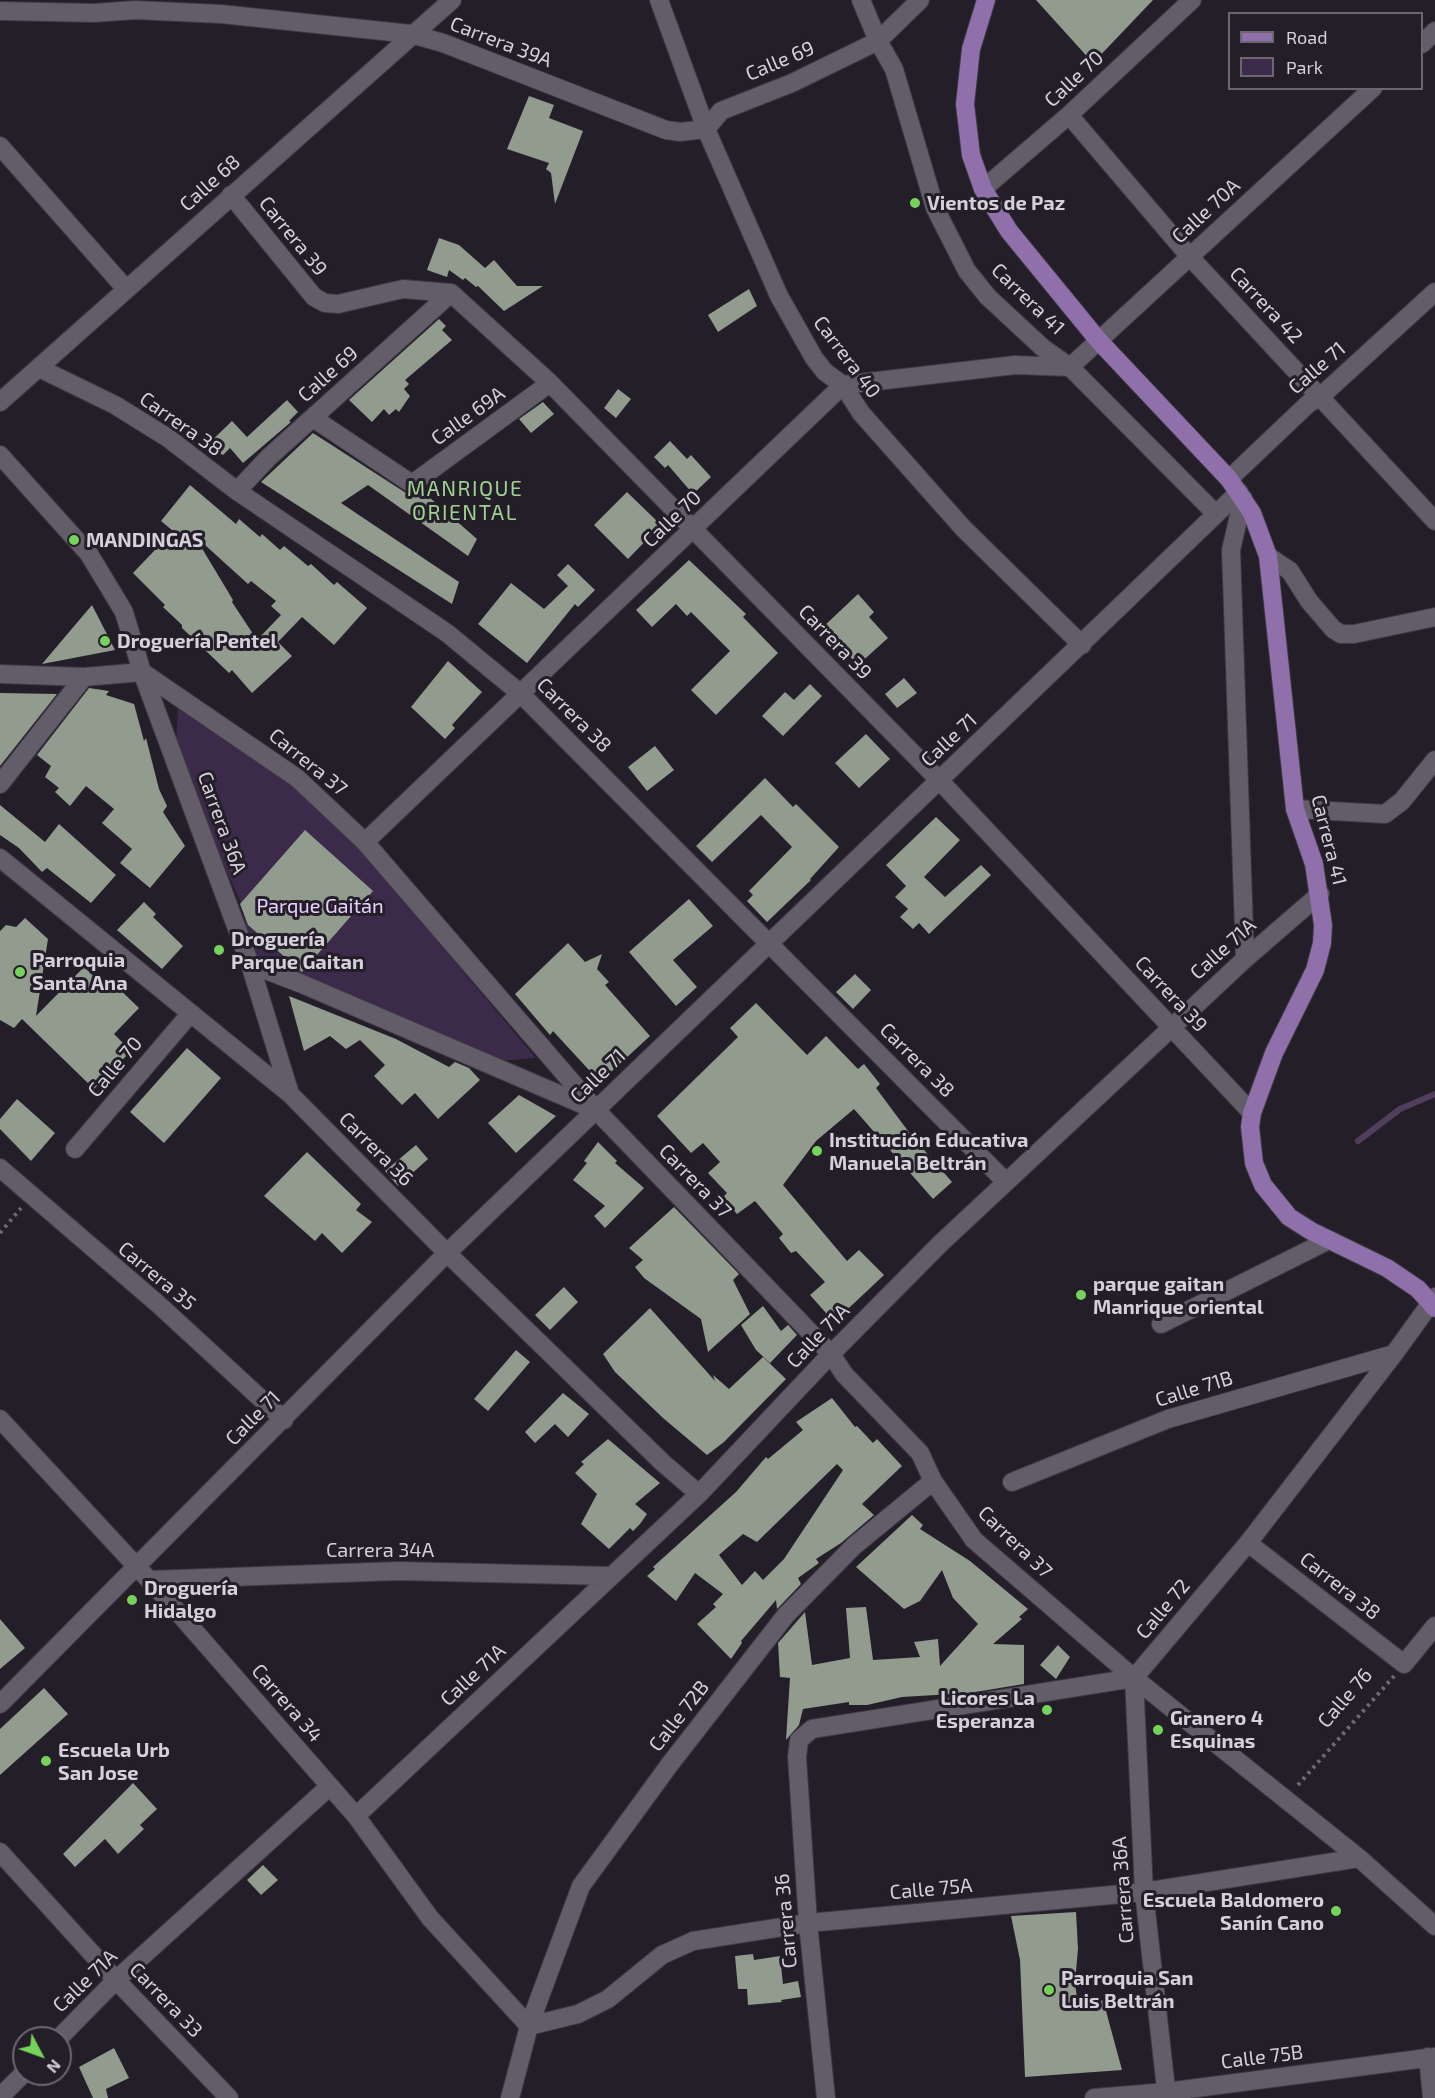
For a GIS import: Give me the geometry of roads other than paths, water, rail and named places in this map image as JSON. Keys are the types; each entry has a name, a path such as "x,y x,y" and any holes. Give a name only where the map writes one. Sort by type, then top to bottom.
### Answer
{"main road":[{"name":"Carrera 41","path":"986,0 971,49 965,104 971,155 983,189 1009,231 1099,341 1237,490 1258,526 1268,556 1295,809 1314,864 1323,925 1320,956 1296,1012 1274,1053 1252,1113"},
{"path":"1252,1113 1251,1152 1263,1185 1289,1217 1329,1240 1387,1268 1434,1302"}],"street":[{"path":"94,13 108,0"},
{"name":"Calle 68","path":"0,402 411,34 452,0"},
{"name":"Carrera 40","path":"659,0 706,129 795,327 825,372 843,386 861,413 963,528 1082,645"},
{"name":"Carrera 41","path":"861,0 878,41 894,69 935,208 967,271 988,297 1043,348 1070,367 1215,513"},
{"name":"Calle 69","path":"706,129 721,111 792,83 878,41 920,0"},
{"name":"Calle 70","path":"983,189 1069,115 1192,0"},
{"name":"Carrera 39A","path":"0,11 94,13 135,10 221,14 411,34 442,43 666,130 680,132 706,129"},
{"path":"1423,43 1435,32"},
{"name":"Calle 70A","path":"1070,367 1371,90"},
{"name":"Carrera 42","path":"1069,115 1190,257 1435,521"},
{"path":"0,146 126,289"},
{"name":"Carrera 39","path":"231,195 314,297 325,303 338,304 403,289 451,293 550,383 939,780 1252,1113"},
{"name":"Calle 71","path":"0,1704 447,1253 1082,645 1215,513 1309,403 1320,397 1435,292"},
{"name":"Calle 69","path":"237,491 269,457 451,293"},
{"path":"843,386 1016,365 1070,367"},
{"name":"Carrera 38","path":"39,368 124,411 168,438 237,491 447,633 521,694 1006,1182"},
{"name":"Calle 69A","path":"314,418 412,484 550,383"},
{"name":"Calle 70","path":"365,842 843,386"},
{"path":"0,455 89,554 124,612 142,672 84,677 0,674"},
{"path":"1237,490 1231,550 1245,959"},
{"path":"1268,556 1290,571 1315,609 1333,629 1341,634 1354,634 1435,616"},
{"name":"Carrera 37","path":"142,672 297,778 365,842 596,1110 831,1354 844,1374 920,1452 933,1481 974,1540 1134,1678 1359,1858 1435,1926"},
{"name":"Carrera 36A","path":"142,672 250,964 290,1094"},
{"path":"0,784 84,677"},
{"path":"1295,809 1385,814 1402,801 1435,760"},
{"name":"Carrera 36","path":"0,858 290,1094 447,1253 663,1463 699,1494"},
{"name":"Calle 71A","path":"356,1816 699,1494 831,1354 1006,1182 1245,959 1320,894"},
{"name":"Carrera 37","path":"250,964 596,1110"},
{"name":"Calle 70","path":"75,1149 190,1014"},
{"name":"Carrera 35","path":"0,1168 284,1420"},
{"path":"1161,1324 1329,1240"},
{"name":"Calle 72","path":"1134,1678 1248,1543 1434,1302"},
{"name":"Calle 71B","path":"1012,1482 1168,1419 1394,1354"},
{"name":"Carrera 34","path":"0,1419 149,1580 330,1786 356,1816 430,1918 529,2026"},
{"name":"Calle 72B","path":"529,2026 581,1886 663,1773 786,1615 854,1546 933,1481"},
{"name":"Carrera 38","path":"1248,1543 1404,1664 1435,1626"},
{"name":"Carrera 34A","path":"149,1580 398,1571 610,1576"},
{"name":"Carrera 36A","path":"1134,1678 1144,1892 1166,2095"},
{"name":"Carrera 36","path":"826,2098 808,1923 797,1757 800,1740 812,1729 1134,1678"},
{"name":"Calle 71A","path":"70,2026 116,1980 330,1786"},
{"name":"Carrera 33","path":"0,1852 116,1980 229,2098"},
{"name":"Calle 75A","path":"529,2026 578,2014 608,1999 662,1955 693,1941 808,1923 1144,1892 1359,1858"},
{"path":"510,2098 529,2026"},
{"path":"1432,2057 1432,2098"},
{"name":"Calle 75B","path":"1094,2098 1166,2095 1432,2057"},
{"path":"0,2097 12,2085"}],"waterway":[{"path":"1358,1141 1400,1109 1435,1094"}],"place":[{"name":"Vientos de Paz","path":"915,203"},
{"name":"MANDINGAS","path":"74,540"},
{"name":"Droguería Pentel","path":"105,641"},
{"name":"Droguería Parque Gaitan","path":"219,950"},
{"name":"Parroquia Santa Ana","path":"20,972"},
{"name":"Institución Educativa Manuela Beltrán","path":"817,1151"},
{"name":"parque gaitan Manrique oriental","path":"1081,1295"},
{"name":"Droguería Hidalgo","path":"132,1600"},
{"name":"Licores La Esperanza","path":"1047,1710"},
{"name":"Granero 4 Esquinas","path":"1158,1730"},
{"name":"Escuela Urb San Jose","path":"46,1761"},
{"name":"Escuela Baldomero Sanín Cano","path":"1336,1911"},
{"name":"Parroquia San Luis Beltrán","path":"1049,1990"}],"district":[{"name":"MANRIQUE ORIENTAL","path":"465,501"}],"park label":[{"name":"Parque Gaitán","path":"320,906"}]}
